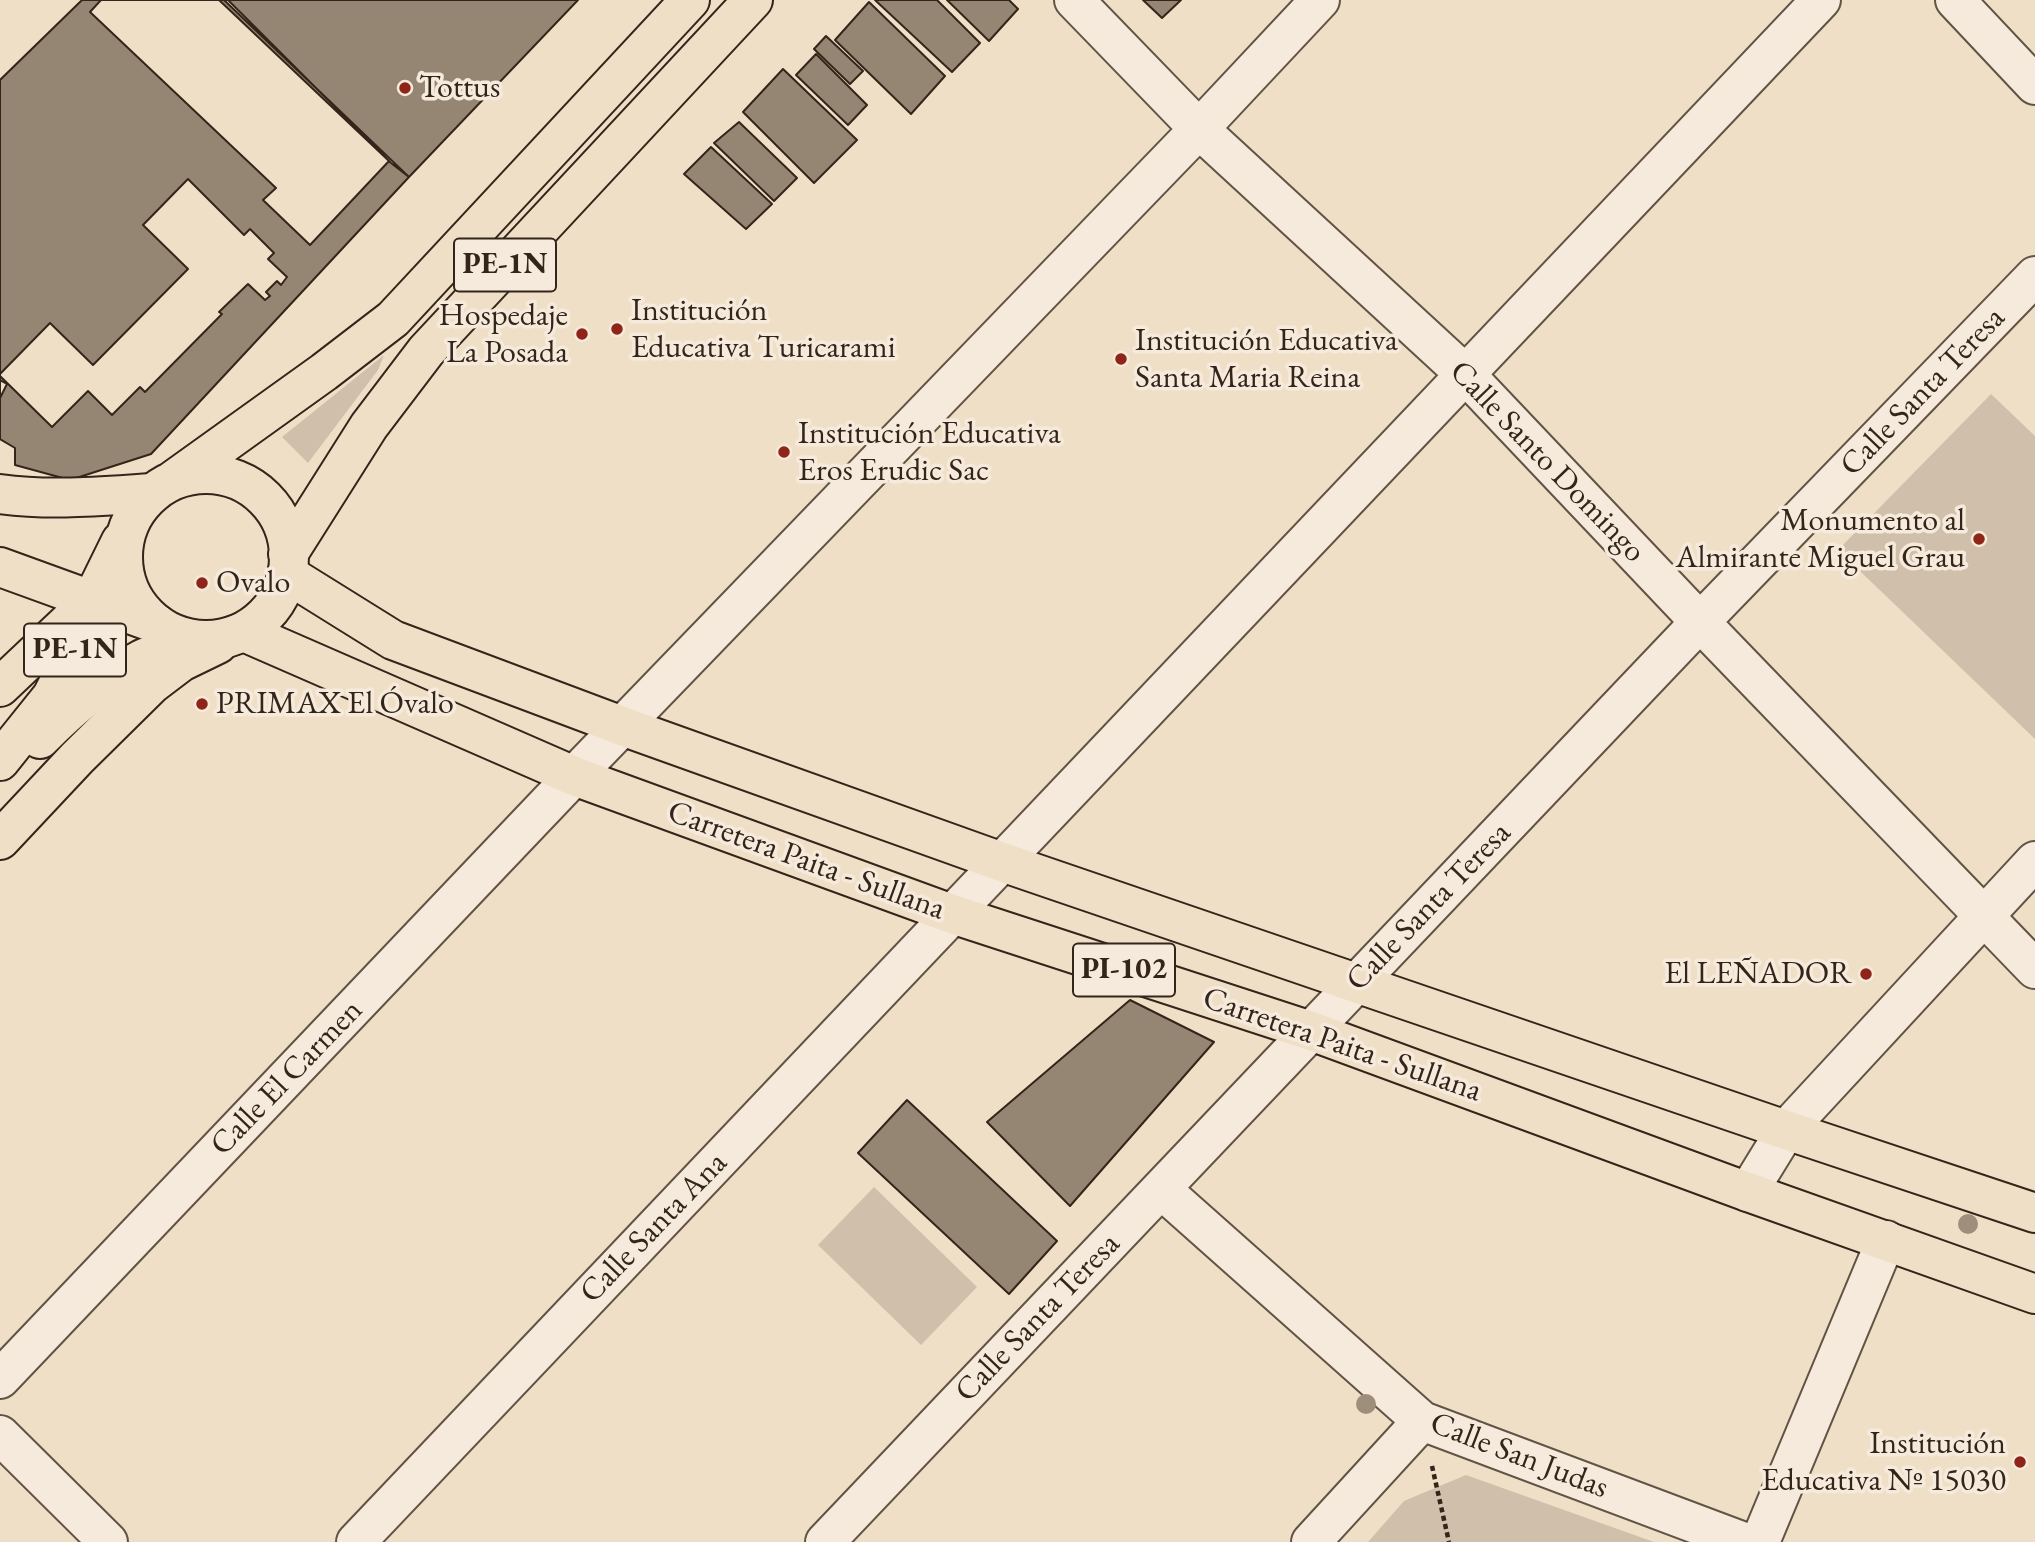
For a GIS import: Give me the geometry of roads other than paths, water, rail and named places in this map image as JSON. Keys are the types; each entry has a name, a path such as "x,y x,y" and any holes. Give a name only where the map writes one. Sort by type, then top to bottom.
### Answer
{"main road":[{"name":"PE-1N","path":"0,761 51,696 74,655 92,600 139,509 163,487 393,319 690,0"},
{"name":"PE-1N","path":"0,776 61,718 117,673 145,658 221,637 261,621 275,605 284,586 287,564 369,426 426,351 752,0"},
{"path":"0,494 73,498 163,487 194,475 215,475 240,482 262,495 278,516 288,540 287,564"},
{"name":"PE-1N","path":"129,527 124,547 123,577 141,607 157,624 177,634 221,637"},
{"name":"Carretera Paita - Sullana","path":"287,564 393,640 622,726 1002,862 2035,1213"},
{"path":"0,567 157,624"},
{"path":"0,687 92,600"},
{"path":"0,840 76,758 152,684 221,637"},
{"name":"Carretera Paita - Sullana","path":"221,637 573,776 952,914 1311,1031 1748,1192 2035,1294"}],"street":[{"name":"Calle Santo Domingo","path":"1074,0 1199,129 1465,374 2035,969"},
{"name":"Calle El Carmen","path":"0,1380 573,776 1199,129 1320,0"},
{"name":"Calle Santa Ana","path":"356,1542 1821,0"},
{"path":"1955,0 2035,85"},
{"name":"Calle Santa Teresa","path":"825,1542 1700,622 2035,276"},
{"path":"1748,1192 1786,1130 2035,862"},
{"name":"Calle San Judas","path":"1161,1189 1422,1421 1744,1542"},
{"path":"1760,1542 1886,1240"},
{"path":"1311,1542 1422,1421"},
{"path":"0,1435 108,1542"}],"place":[{"name":"Tottus","path":"405,88"},
{"name":"Institución Educativa Turicarami","path":"617,329"},
{"name":"Hospedaje La Posada","path":"582,334"},
{"name":"Institución Educativa Santa Maria Reina","path":"1121,359"},
{"name":"Institución Educativa Eros Erudic Sac","path":"784,452"},
{"name":"Monumento al Almirante Miguel Grau","path":"1979,539"},
{"name":"Ovalo","path":"202,583"},
{"name":"PRIMAX El Óvalo","path":"202,704"},
{"name":"El LEÑADOR","path":"1866,974"},
{"name":"Institución Educativa Nº 15030","path":"2020,1462"}]}
